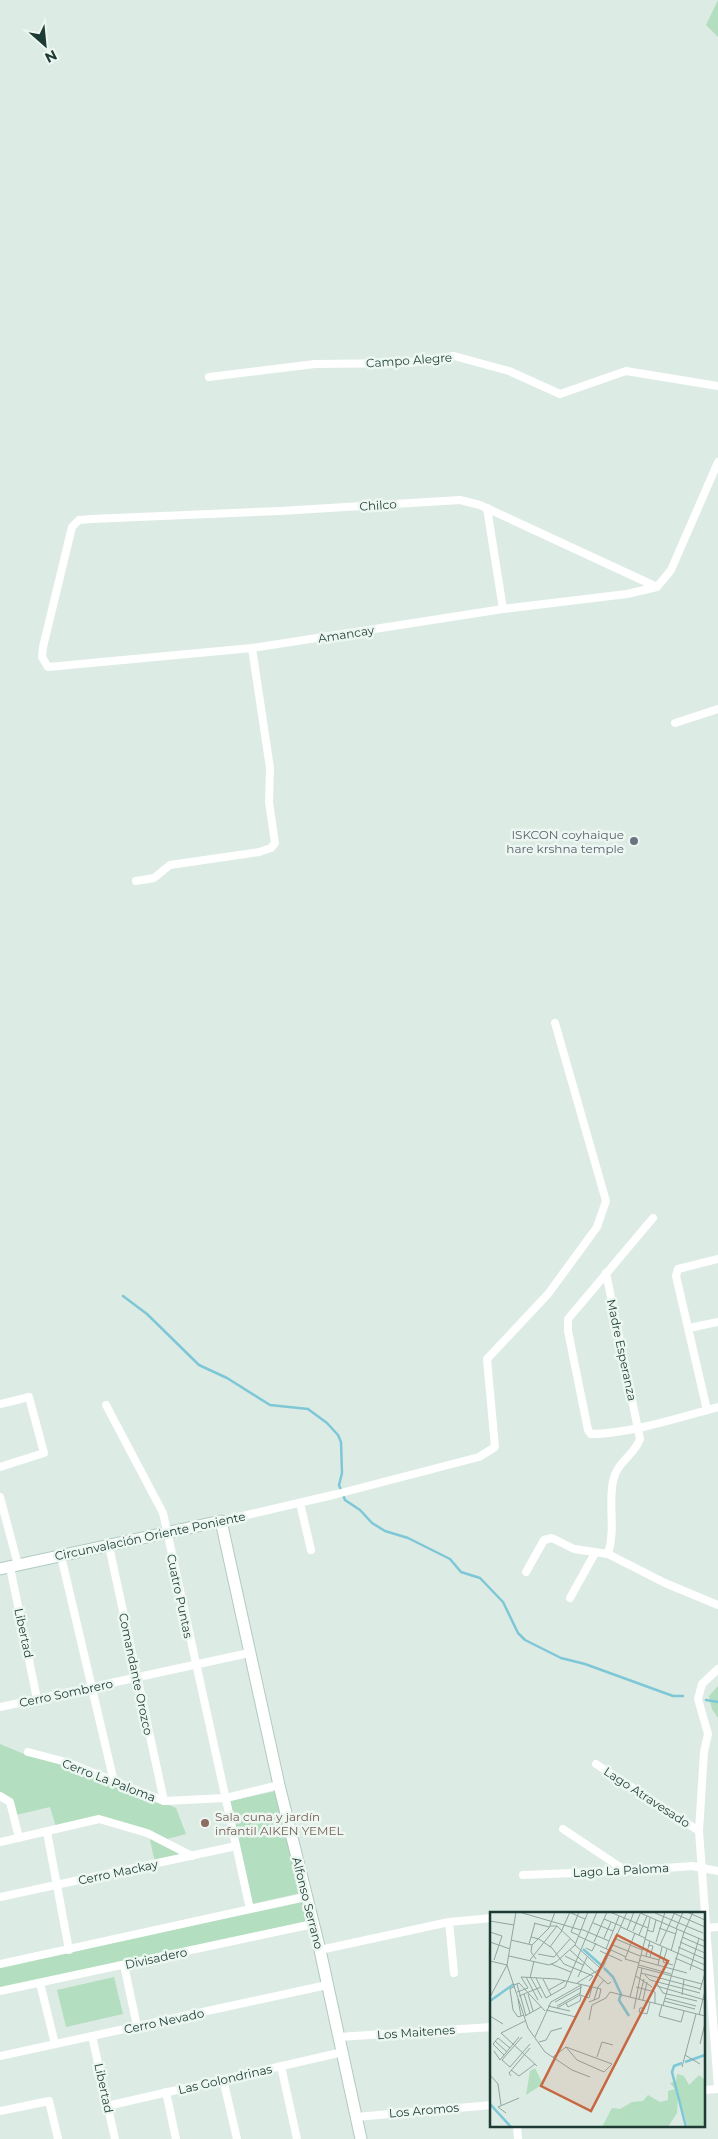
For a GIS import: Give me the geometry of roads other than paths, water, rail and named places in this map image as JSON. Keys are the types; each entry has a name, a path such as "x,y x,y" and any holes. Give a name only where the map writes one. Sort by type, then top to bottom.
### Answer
{"street":[{"name":"Campo Alegre","path":"209,377 315,364 407,363 454,356 508,370 560,394 626,370 718,386"},
{"path":"657,587 671,570 718,462"},
{"name":"Chilco","path":"79,520 280,512 460,500 487,508 657,587"},
{"path":"487,508 503,610"},
{"name":"Amancay","path":"79,520 72,527 42,647 42,656 48,667 252,648 503,610 627,594 657,587"},
{"path":"136,881 154,878 170,865 259,852 271,848 275,843 269,802 270,768 252,648"},
{"path":"675,722 718,709"},
{"name":"Circunvalación Oriente Poniente","path":"9,1567 110,1546 354,1490 479,1457 496,1447 487,1358 548,1294 597,1227 606,1201 554,1023"},
{"path":"653,1218 568,1319 568,1332 591,1434 638,1427 718,1407"},
{"path":"707,1410 676,1276 678,1269 718,1260"},
{"name":"Madre Esperanza","path":"606,1274 638,1427"},
{"path":"689,1328 718,1322"},
{"path":"0,1404 29,1397 44,1453 0,1467"},
{"name":"Cuatro Puntas","path":"106,1405 163,1513 250,1909"},
{"path":"608,1554 613,1536 613,1480 618,1467 639,1443 638,1427"},
{"name":"Libertad","path":"0,1497 9,1567 37,1699"},
{"path":"300,1503 311,1550"},
{"name":"Alfonso Serrano","path":"221,1521 249,1653 305,1897 320,1950 361,2139"},
{"path":"526,1572 540,1546 547,1538 552,1538 574,1549 608,1554 665,1583 718,1605"},
{"name":"Comandante Orozco","path":"110,1546 164,1801"},
{"path":"570,1598 594,1553"},
{"path":"61,1556 90,1688 114,1782"},
{"name":"Cerro Sombrero","path":"0,1707 249,1653"},
{"path":"705,1912 699,1831 704,1752 708,1734 698,1699 702,1684 718,1670"},
{"name":"Cerro La Paloma","path":"28,1752 66,1762 164,1801 226,1798 279,1785"},
{"name":"Lago Atravesado","path":"596,1764 699,1831"},
{"path":"0,1796 10,1802 19,1838"},
{"path":"0,1842 99,1819 147,1833 192,1856"},
{"path":"563,1830 626,1871"},
{"path":"47,1832 70,1950"},
{"name":"Cerro Mackay","path":"0,1897 236,1846"},
{"name":"Lago La Paloma","path":"524,1875 692,1866 718,1871"},
{"path":"0,1964 305,1897"},
{"path":"320,1950 449,1922 490,1918"},
{"path":"449,1922 454,1973"},
{"name":"Divisadero","path":"0,1991 313,1924"},
{"path":"718,1927 706,1928 708,2010 718,2088"},
{"path":"124,1965 137,2026"},
{"path":"40,1983 56,2044"},
{"name":"Cerro Nevado","path":"0,2056 327,1985"},
{"name":"Los Maitenes","path":"339,2037 490,2027"},
{"name":"Libertad","path":"92,2036 115,2139"},
{"name":"Las Golondrinas","path":"108,2106 342,2052"},
{"path":"281,2066 297,2139"},
{"path":"224,2079 237,2139"},
{"path":"166,2092 176,2139"},
{"path":"0,2112 50,2101 58,2139"},
{"name":"Los Aromos","path":"356,2117 490,2105"},
{"path":"517,2126 518,2139"}],"waterway":[{"path":"123,1296 147,1314 199,1365 227,1378 270,1405 308,1409 327,1423 338,1435 341,1442 342,1473 339,1485 345,1500 360,1510 372,1523 385,1531 408,1538 450,1559 461,1572 480,1578 503,1602 518,1633 525,1640 561,1658 585,1664 673,1696 683,1696"},
{"path":"706,1700 718,1702"}],"place":[{"name":"ISKCON coyhaique hare krshna temple","path":"634,841"},
{"name":"Sala cuna y jardín infantil AIKEN YEMEL","path":"205,1823"}]}
